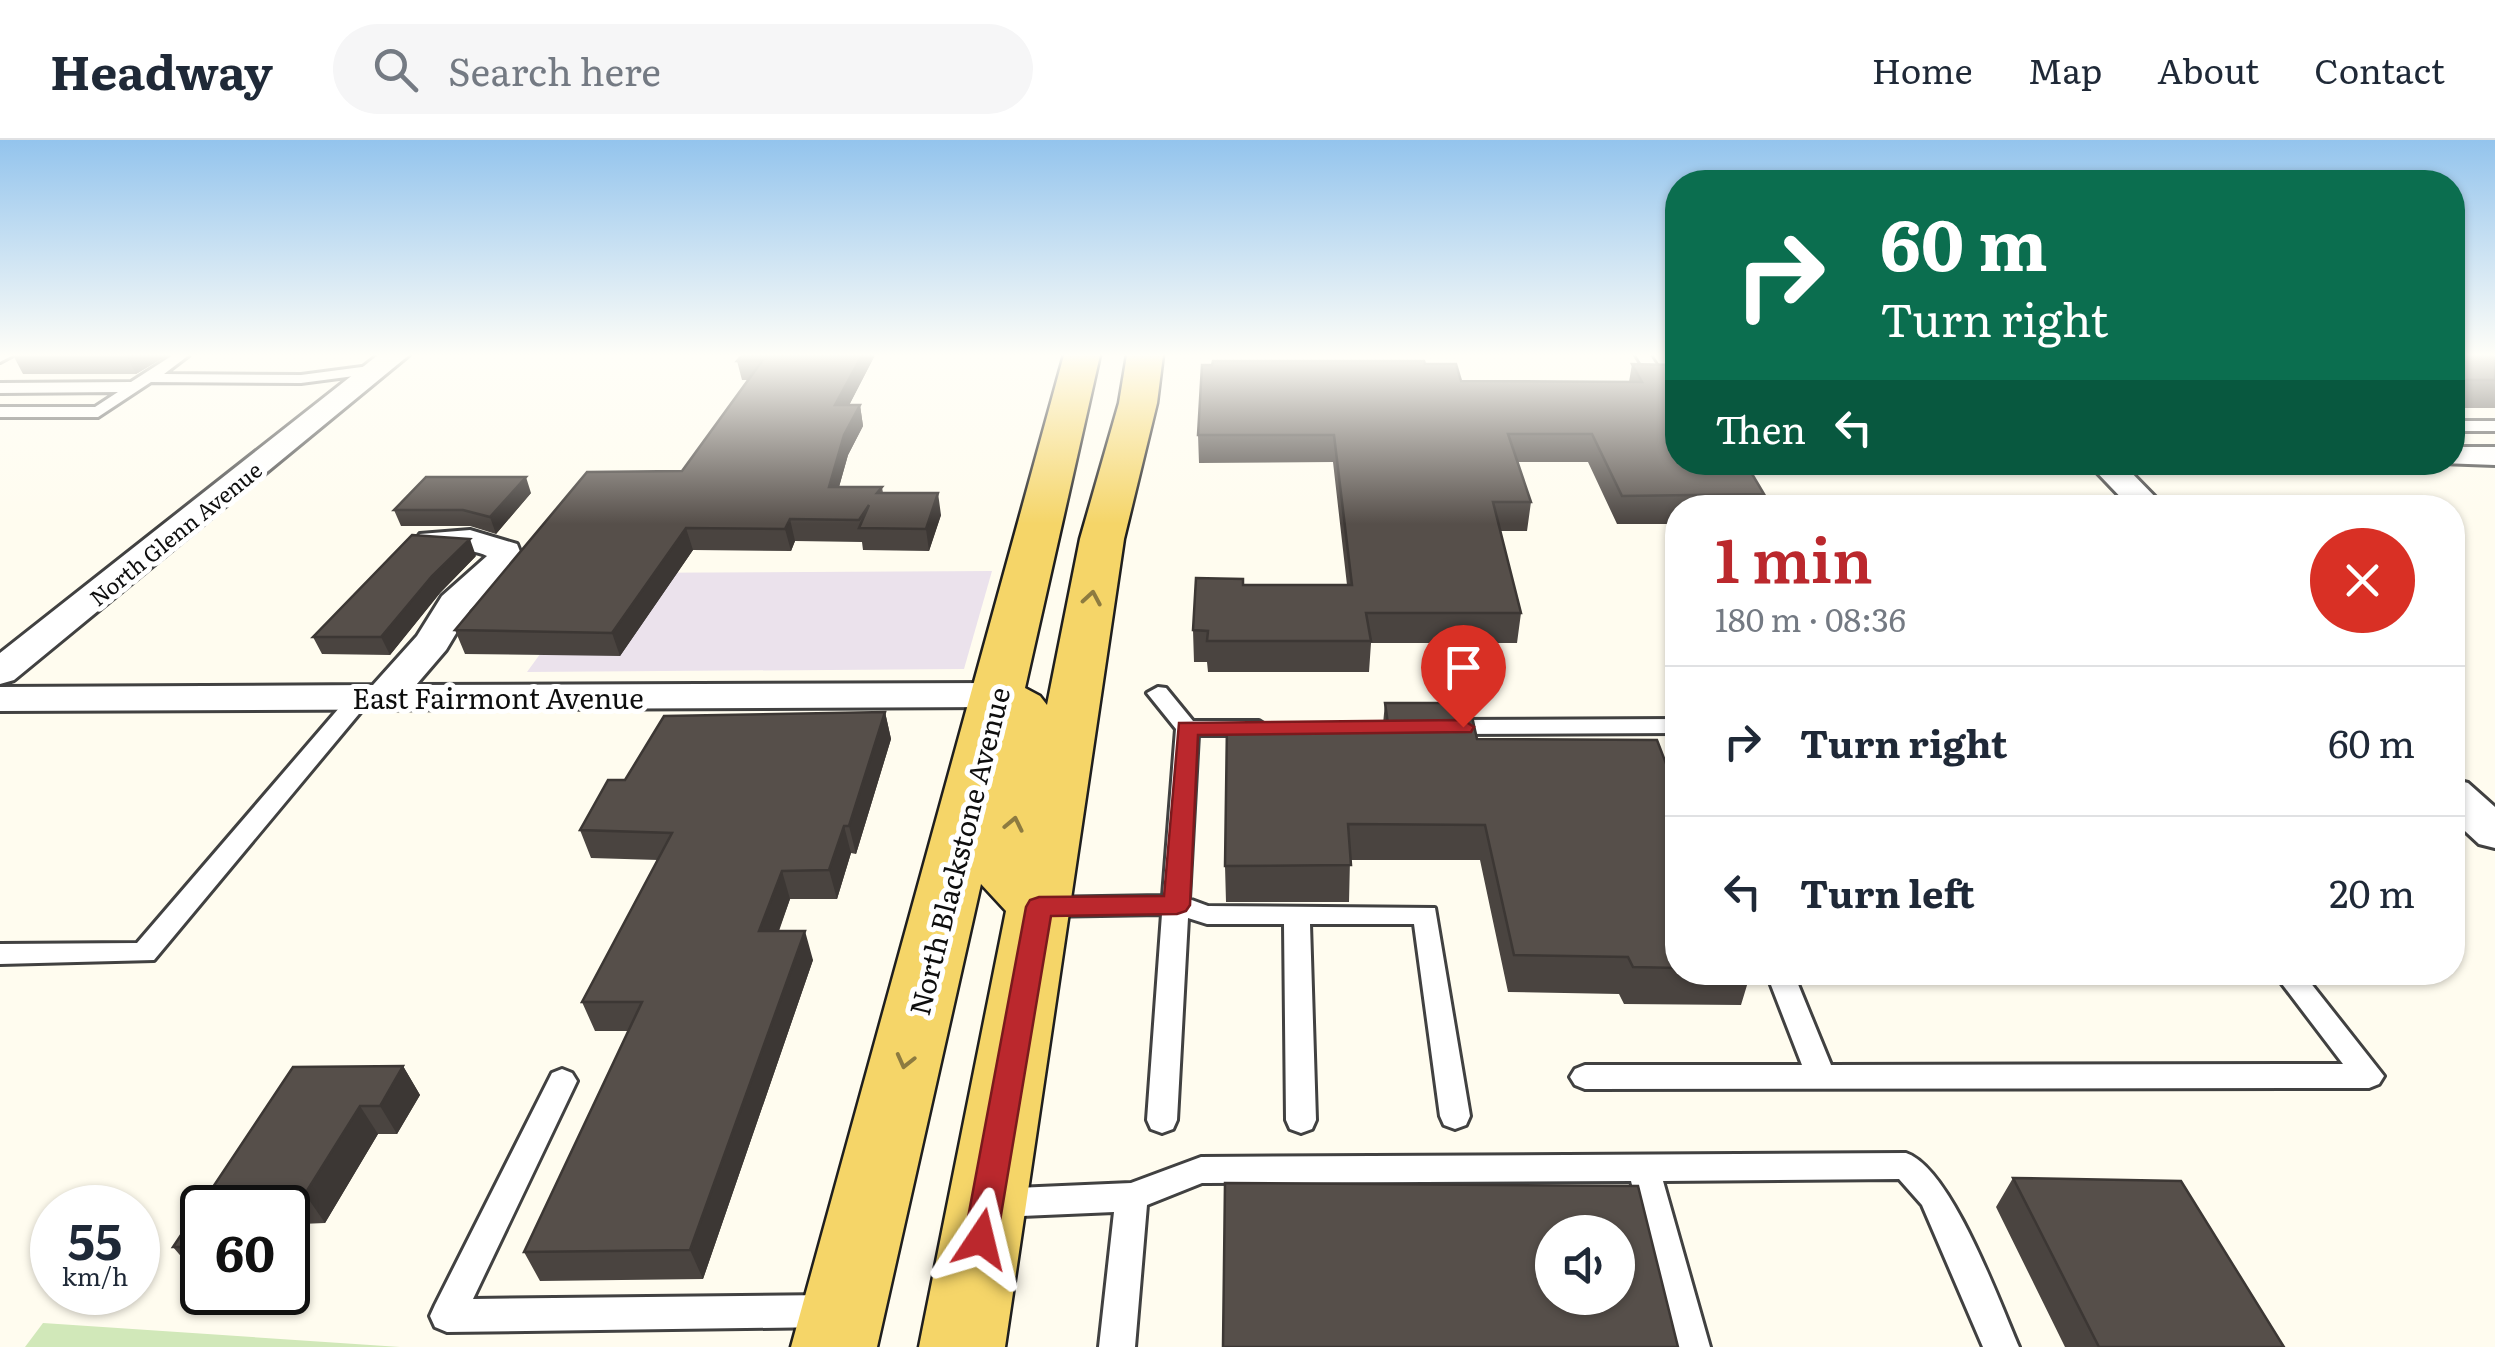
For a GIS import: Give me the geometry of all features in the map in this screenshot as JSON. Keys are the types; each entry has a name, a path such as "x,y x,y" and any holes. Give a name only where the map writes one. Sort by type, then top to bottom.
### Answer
{"main road":[{"name":"North Blackstone Avenue","path":"838,1329 1068,411"},
{"path":"962,1347 1102,539 1136,411"},
{"path":"1050,486 1072,513 1038,672 1043,683 1076,694"},
{"path":"996,696 1021,707 1032,722 1004,871 1039,907"}],"street":[{"name":"North Glenn Avenue","path":"0,672 325,411"},
{"path":"2465,454 2493,449"},
{"path":"2116,475 2136,495"},
{"path":"372,698 432,642 455,604 505,559 505,551 495,545 471,540 432,541"},
{"name":"East Fairmont Avenue","path":"0,700 996,696"},
{"path":"2465,805 2495,833"}],"lane":[{"path":"0,412 99,411"},
{"path":"2465,433 2493,449"},
{"path":"1158,693 1187,728 1162,1120"},
{"path":"0,954 144,953 372,698"},
{"path":"1424,727 1665,726"},
{"path":"1187,728 1286,728"},
{"path":"1039,907 1177,905 1206,915 1426,915 1455,1116"},
{"path":"1296,914 1300,1120"},
{"path":"1784,985 1821,1076"},
{"path":"1585,1077 2369,1076 2296,985"},
{"path":"562,1081 447,1316 838,1329"},
{"path":"987,1203 1132,1197 1201,1170 1906,1166 1934,1196 2001,1347"},
{"path":"1643,1167 1692,1347"},
{"path":"1117,1347 1132,1197"}],"shaded area":[{"path":"992,571 964,669 527,672 599,573"}],"green space":[{"path":"43,1323 400,1347 25,1347"}],"building":[{"path":"725,411 857,411 844,435 829,487 882,487 877,493 938,493 926,529 859,528 869,505 859,520 790,519 785,529 686,528 612,633 455,630 587,472 682,471"},
{"path":"1199,411 1665,411 1665,475 1753,475 1764,494 1622,496 1592,434 1508,434 1531,502 1493,502 1521,613 1366,613 1371,641 1207,641 1208,631 1193,630 1196,578 1243,579 1243,585 1352,585 1334,435 1198,435"},
{"path":"426,477 526,477 490,517 463,510 394,510"},
{"path":"412,535 470,539 432,576 381,637 313,637"},
{"path":"1385,703 1469,703 1477,739 1657,740 1665,761 1665,968 1633,967 1628,957 1514,955 1485,825 1348,824 1351,865 1225,866 1227,725 1388,724"},
{"path":"885,712 849,826 844,826 829,870 782,871 759,931 805,931 690,1250 524,1252 642,1002 582,1002 672,833 580,830 608,780 625,780 664,716"},
{"path":"403,1066 380,1106 360,1106 310,1186 214,1185 293,1067"},
{"path":"2013,1178 2181,1181 2284,1347 2099,1347"},
{"path":"1225,1183 1638,1186 1678,1347 1223,1347"}],"route":[{"path":"981,1239 1039,907 1177,905 1187,728 1463,727"}]}
